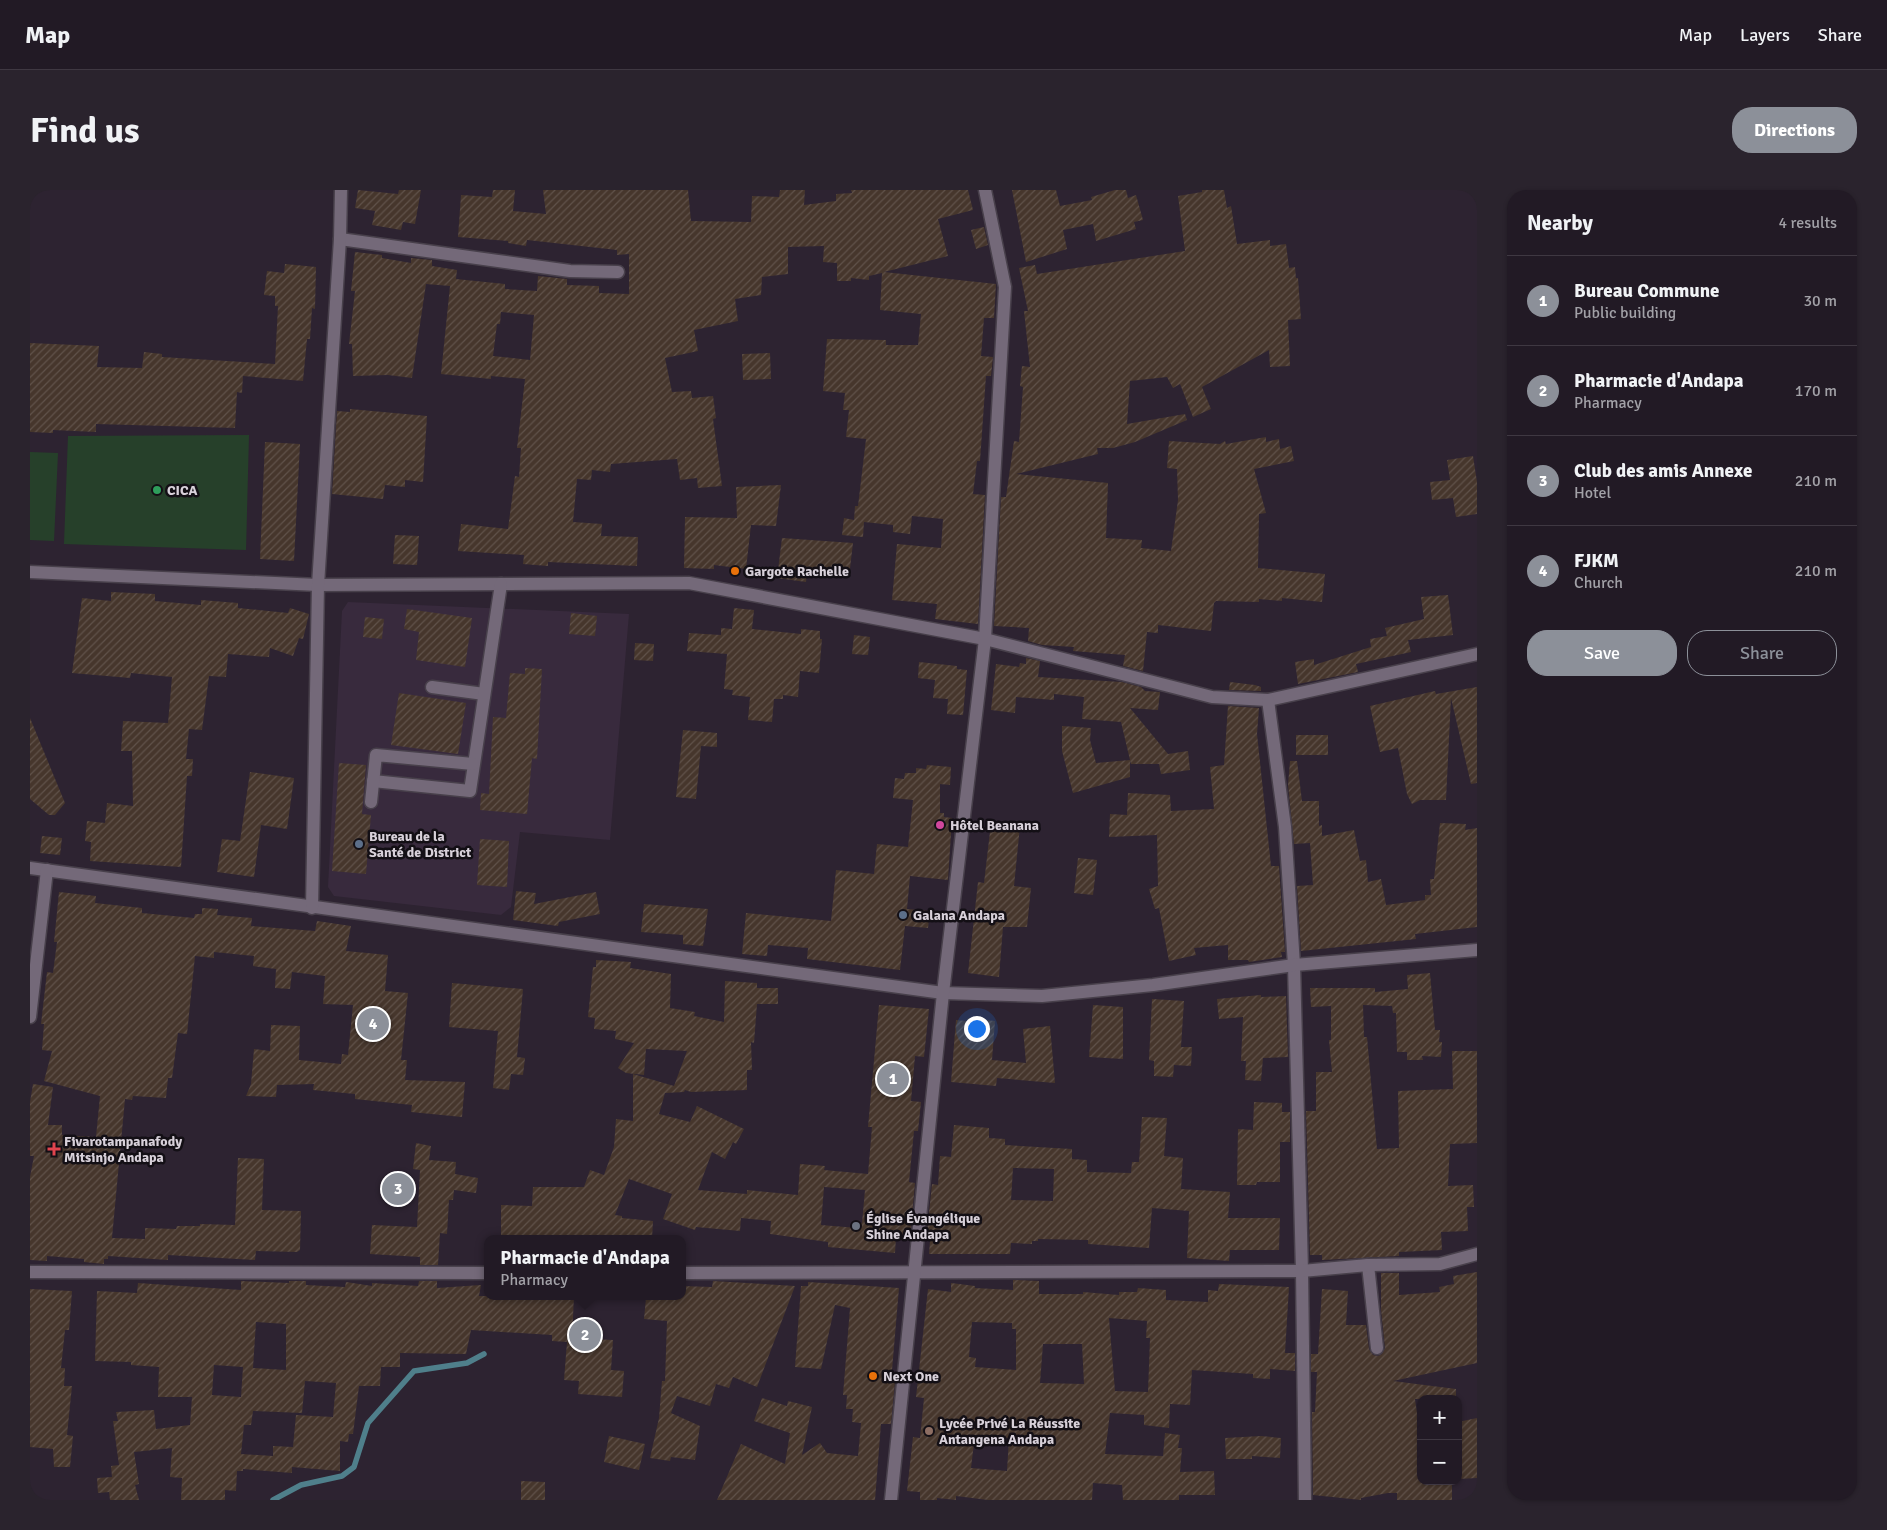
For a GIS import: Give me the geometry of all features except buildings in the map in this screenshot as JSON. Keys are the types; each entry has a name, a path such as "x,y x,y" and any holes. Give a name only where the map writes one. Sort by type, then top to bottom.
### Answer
{"street":[{"path":"312,908 318,585 340,239 341,190"},
{"path":"891,1500 912,1274 985,639 1006,287 985,190"},
{"path":"340,239 570,271 618,272"},
{"path":"30,572 318,585 689,583 985,639 1212,697 1268,700 1477,654"},
{"path":"373,781 470,791 501,584"},
{"path":"432,687 484,694"},
{"path":"1268,700 1285,826 1294,965 1302,1271 1305,1500"},
{"path":"371,802 376,755 473,764"},
{"path":"30,868 943,993 1042,996 1152,985 1294,965 1477,950"},
{"path":"30,1017 47,870"},
{"path":"686,1273 912,1274 1302,1271 1368,1265 1440,1264 1477,1254"},
{"path":"1368,1265 1377,1348"},
{"path":"30,1272 484,1273"}],"shaded area":[{"path":"348,602 629,614 610,840 520,832 511,907 501,915 334,896 328,887 342,611"}],"green space":[{"name":"CICA","path":"249,435 246,550 64,544 68,436"},
{"path":"30,452 58,453 54,541 30,540"}],"waterway":[{"path":"273,1500 301,1485 342,1476 354,1467 368,1423 414,1371 467,1363 484,1354"}],"place":[{"name":"CICA","path":"157,490"},
{"name":"Gargote Rachelle","path":"735,571"},
{"name":"Hôtel Beanana","path":"940,825"},
{"name":"Bureau de la Santé de District","path":"359,844"},
{"name":"Galana Andapa","path":"903,915"},
{"name":"FJKM","path":"373,1024"},
{"name":"Bureau Commune","path":"893,1079"},
{"name":"Fivarotampanafody Mitsinjo Andapa","path":"54,1149"},
{"name":"Club des amis Annexe","path":"398,1189"},
{"name":"Église Évangélique Shine Andapa","path":"856,1226"},
{"name":"Pharmacie d'Andapa","path":"585,1335"},
{"name":"Next One","path":"873,1376"},
{"name":"Lycée Privé La Réussite Antangena Andapa","path":"929,1431"}]}
